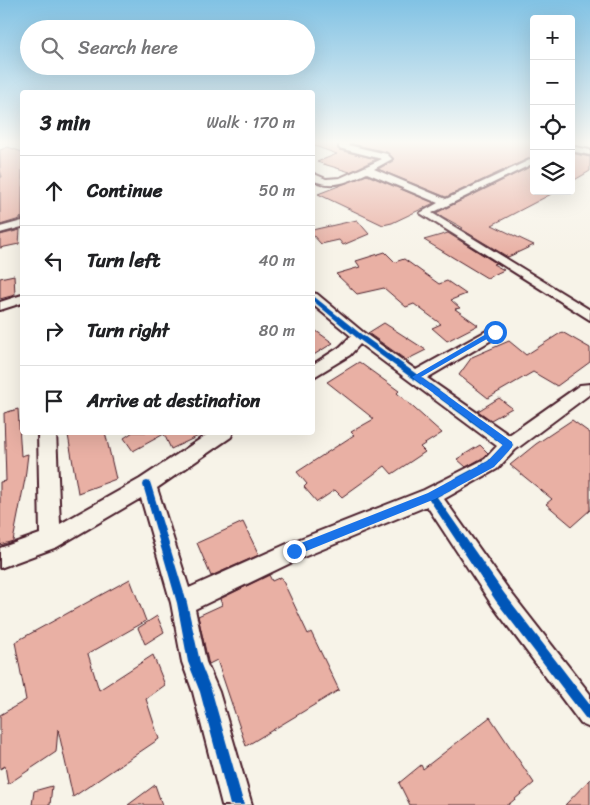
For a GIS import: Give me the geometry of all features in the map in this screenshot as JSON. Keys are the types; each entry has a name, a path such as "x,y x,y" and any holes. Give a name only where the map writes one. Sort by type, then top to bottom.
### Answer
{"street":[{"path":"318,179 325,182 346,179"},
{"path":"389,179 447,203"},
{"path":"496,179 425,213 590,316"},
{"path":"0,230 20,225"},
{"path":"315,299 359,336 508,445"},
{"path":"0,306 20,300"},
{"path":"416,377 495,332"},
{"path":"315,371 345,351 359,336"},
{"path":"182,604 294,551 431,496 491,464 508,445 586,389"},
{"path":"47,435 50,540"},
{"path":"0,558 50,540 147,485 221,435"},
{"path":"147,485 182,604 194,662 206,692 237,805"},
{"path":"431,496 500,597 590,715"}],"building":[{"path":"0,179 20,179 20,219 0,225"},
{"path":"358,179 376,179 434,203 392,223 383,225 318,194"},
{"path":"401,179 486,179 446,197"},
{"path":"506,179 530,179 530,195 549,195 492,225 534,245 508,257 461,229 463,228 436,213"},
{"path":"357,220 369,234 343,245 339,240 321,244 315,237 315,229"},
{"path":"20,230 19,244 0,248 0,235"},
{"path":"448,233 504,270 487,278 424,240"},
{"path":"385,252 395,262 404,259 439,284 447,281 466,294 451,300 460,308 455,309 478,325 447,341 432,328 441,324 414,304 406,307 384,288 357,294 336,274 360,267 356,261"},
{"path":"14,275 15,295 0,299 0,278"},
{"path":"384,323 426,350 406,360 368,333"},
{"path":"315,330 333,343 315,354"},
{"path":"562,332 590,348 590,362 557,386 533,372 488,398 459,375 472,357 509,341 526,355"},
{"path":"359,362 399,391 397,393 442,433 420,447 425,452 392,474 385,466 342,497 335,490 317,502 304,487 307,484 297,472 354,435 351,432 374,419 327,382"},
{"path":"499,398 512,408 491,420 478,411"},
{"path":"18,409 21,456 28,454 25,479 13,541 0,545 0,482 6,481 4,413"},
{"path":"572,420 590,433 590,510 572,526 546,504 552,499 510,465 536,444"},
{"path":"68,435 106,435 116,479 78,493"},
{"path":"128,435 162,435 133,451 124,438"},
{"path":"164,435 201,435 171,449"},
{"path":"480,445 488,453 484,457 466,467 457,459"},
{"path":"243,522 259,555 211,576 197,543"},
{"path":"269,575 272,581 281,577 308,634 311,632 339,690 246,746 217,660 209,664 198,616 222,605 220,599"},
{"path":"130,579 146,621 88,654 99,690 153,655 165,685 146,699 159,739 73,797 58,729 56,752 8,784 5,766 0,769 0,715 26,700 15,642"},
{"path":"157,616 164,632 145,644 138,628"},
{"path":"490,717 534,783 508,805 410,805 399,783 421,765 423,769"},
{"path":"590,779 590,805 565,805"},
{"path":"155,785 162,805 128,805"},
{"path":"52,786 50,805 32,805 34,791"}],"cycle path":[{"path":"315,299 359,336 509,445 491,464 431,496 500,597 590,715"},
{"path":"147,485 182,603 194,662 206,692 237,805"}],"route":[{"path":"294,551 431,496 491,464 508,445 416,377 495,332"}]}
